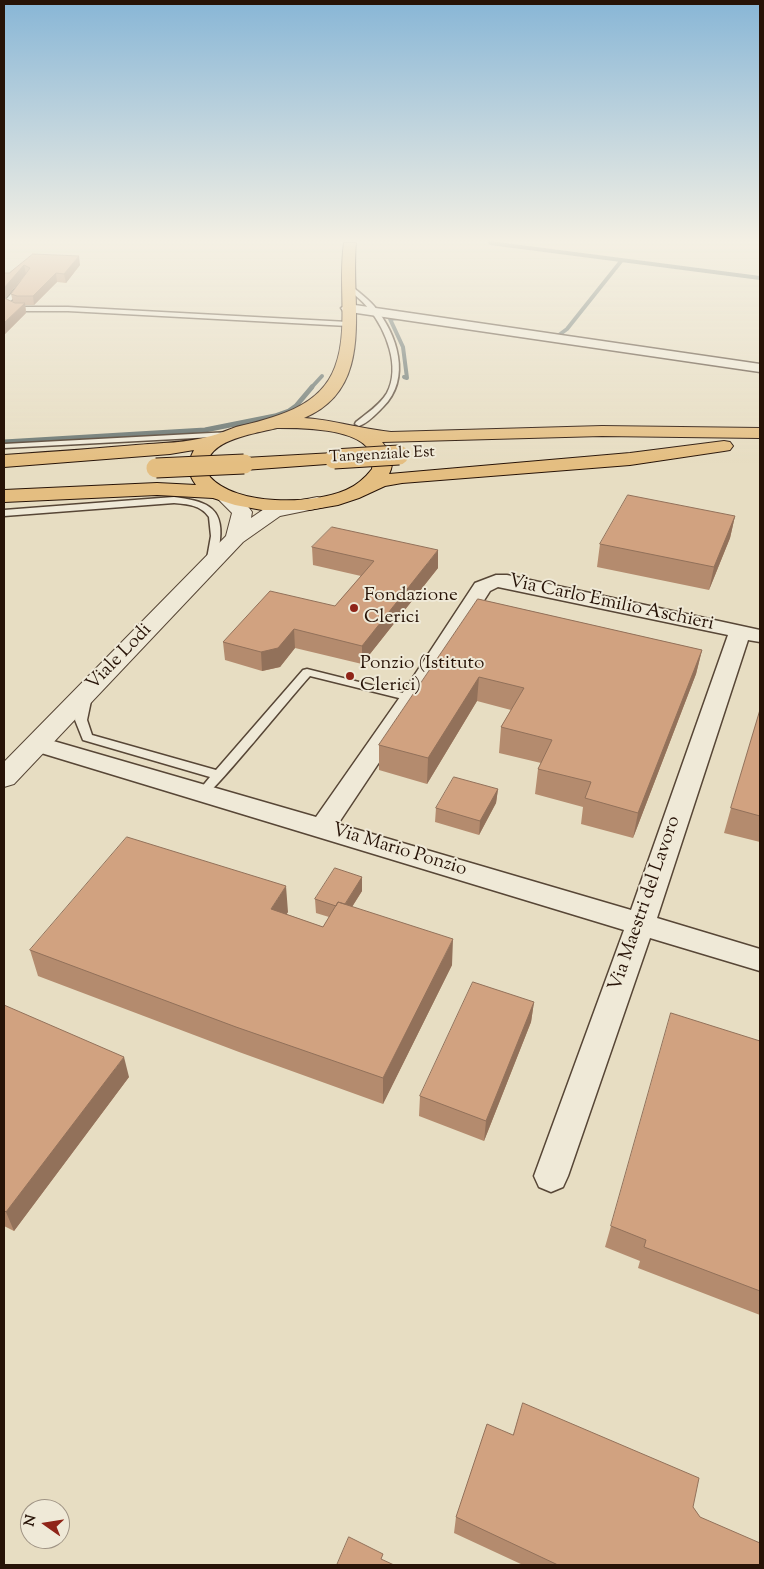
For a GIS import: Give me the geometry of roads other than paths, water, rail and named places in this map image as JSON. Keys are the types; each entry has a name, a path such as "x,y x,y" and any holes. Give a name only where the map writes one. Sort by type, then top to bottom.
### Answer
{"main road":[{"path":"276,423 303,412 324,396 338,380 348,358 348,316"},
{"path":"324,396 319,409 322,417 332,426"},
{"path":"4,462 170,448 222,438 252,427 276,423 305,422 359,429 391,437 602,431 760,437"},
{"path":"359,429 379,450 383,459 382,469 375,479 364,488"},
{"path":"222,438 205,449 199,458 197,467 199,476 205,484 222,494 246,502 294,506 344,497 380,481 402,477 630,459 760,437"},
{"name":"Tangenziale Est","path":"438,453 760,437"},
{"name":"Tangenziale Est","path":"137,469 419,454"},
{"path":"4,477 108,471"},
{"path":"4,496 157,489 222,494"}],"street":[{"path":"415,316 760,368"},
{"path":"222,494 242,512 236,538"},
{"name":"Viale Lodi","path":"4,778 236,538 274,511 319,503"},
{"name":"Via Carlo Emilio Aschieri","path":"322,828 411,698 482,587 498,579 750,634"},
{"name":"Via Maestri del Lavoro","path":"551,1176 640,924 750,634"},
{"name":"Via Mario Ponzio","path":"36,744 760,960"}],"lane":[{"path":"203,316 348,324"},
{"path":"359,429 380,406 392,388 397,364 390,341 376,316"},
{"path":"4,446 222,438"},
{"path":"4,513 174,500 194,501 222,494"},
{"path":"194,501 207,506 214,516 214,549 211,564"},
{"path":"202,794 307,672 411,698"},
{"path":"87,692 81,720 87,737 219,775"}],"waterway":[{"path":"559,335 567,329 577,316"},
{"path":"399,318 390,319 403,347 407,378 404,377"},
{"path":"311,388 322,376"},
{"path":"4,442 205,430 275,416 289,411 296,406 312,387"}],"place":[{"name":"Fondazione Clerici","path":"354,608"},
{"name":"Ponzio (Istituto Clerici)","path":"350,676"}]}
